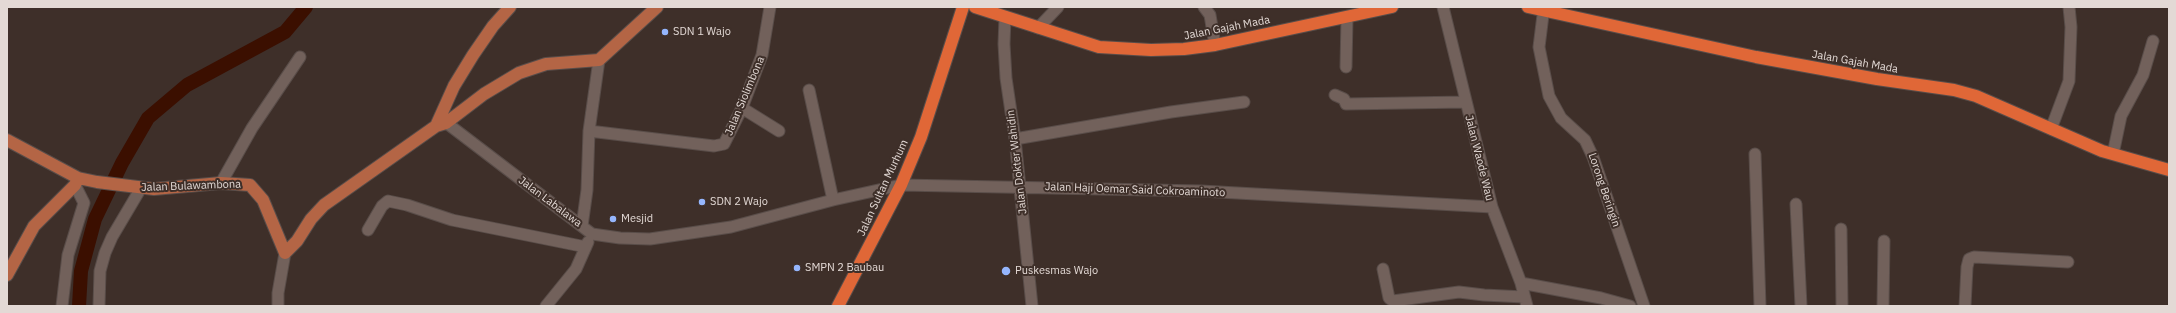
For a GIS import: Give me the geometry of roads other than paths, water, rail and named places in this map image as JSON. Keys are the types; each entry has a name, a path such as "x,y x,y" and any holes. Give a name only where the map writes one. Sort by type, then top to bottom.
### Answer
{"highway":[{"name":"Jalan Sultan Murhum","path":"838,306 901,185 921,137 963,7"},
{"name":"Jalan Gajah Mada","path":"974,7 1099,47 1119,50 1184,49 1215,45 1392,7"},
{"name":"Jalan Gajah Mada","path":"1528,7 1544,8 1756,57 1877,79 1954,90 1976,96 2050,129 2113,154 2169,170"}],"main road":[{"path":"441,122 454,86 493,26 510,7"},
{"path":"285,253 297,241 311,219 324,205 441,122 519,73 546,64 598,60 657,7"},
{"name":"Jalan Bulawambona","path":"7,140 77,181 164,189 221,183 241,183 250,185 263,200 285,253"},
{"path":"7,275 34,226 77,181"}],"street":[{"name":"Jalan Siolimbona","path":"589,130 720,146 724,144 742,108 762,55 770,7"},
{"path":"1038,28 1058,7"},
{"path":"1204,7 1210,15 1215,45"},
{"name":"Jalan Waode Wau","path":"1443,7 1465,102 1492,207 1521,283 1526,302"},
{"path":"2050,129 2069,81 2071,27 2069,7"},
{"name":"Lorong Beringin","path":"1544,8 1539,38 1541,61 1553,106 1561,118 1585,140 1588,146 1644,306"},
{"path":"1346,67 1347,17"},
{"name":"Jalan Dokter Wahidin","path":"1005,18 1004,44 1006,78 1015,139 1032,306"},
{"path":"2113,154 2120,116 2143,75 2153,41"},
{"path":"221,183 252,128 300,57"},
{"path":"582,226 586,190 589,130 598,60"},
{"path":"809,90 833,200"},
{"path":"1335,94 1344,99 1346,104 1465,102"},
{"path":"1015,139 1171,112 1244,102"},
{"path":"742,108 779,131"},
{"name":"Jalan Labalawa","path":"441,122 592,234 576,268 551,304"},
{"path":"1755,154 1760,306"},
{"path":"62,306 68,255 83,206 77,181"},
{"name":"Jalan Haji Oemar Said Cokroaminoto","path":"592,234 620,238 657,238 731,227 833,200 901,185 1201,191 1492,207"},
{"path":"99,306 100,271 105,253 112,237 141,188"},
{"path":"368,230 382,206 388,201 407,204 452,220 586,247"},
{"path":"1796,204 1801,306"},
{"path":"1841,229 1842,306"},
{"path":"1883,306 1884,240"},
{"path":"278,306 278,292 285,253"},
{"path":"1965,306 1967,267 1969,259 1974,257 2068,262"},
{"path":"1383,269 1389,298 1393,301 1459,292 1526,302"},
{"path":"1521,283 1601,298 1630,306"}],"waterway":[{"path":"79,306 81,271 95,219 122,163 148,118 187,85 285,32 306,7"}],"place":[{"name":"SDN 1 Wajo","path":"665,32"},
{"name":"SDN 2 Wajo","path":"702,202"},
{"name":"Mesjid","path":"613,219"},
{"name":"SMPN 2 Baubau","path":"797,268"},
{"name":"Puskesmas Wajo","path":"1006,271"}]}
